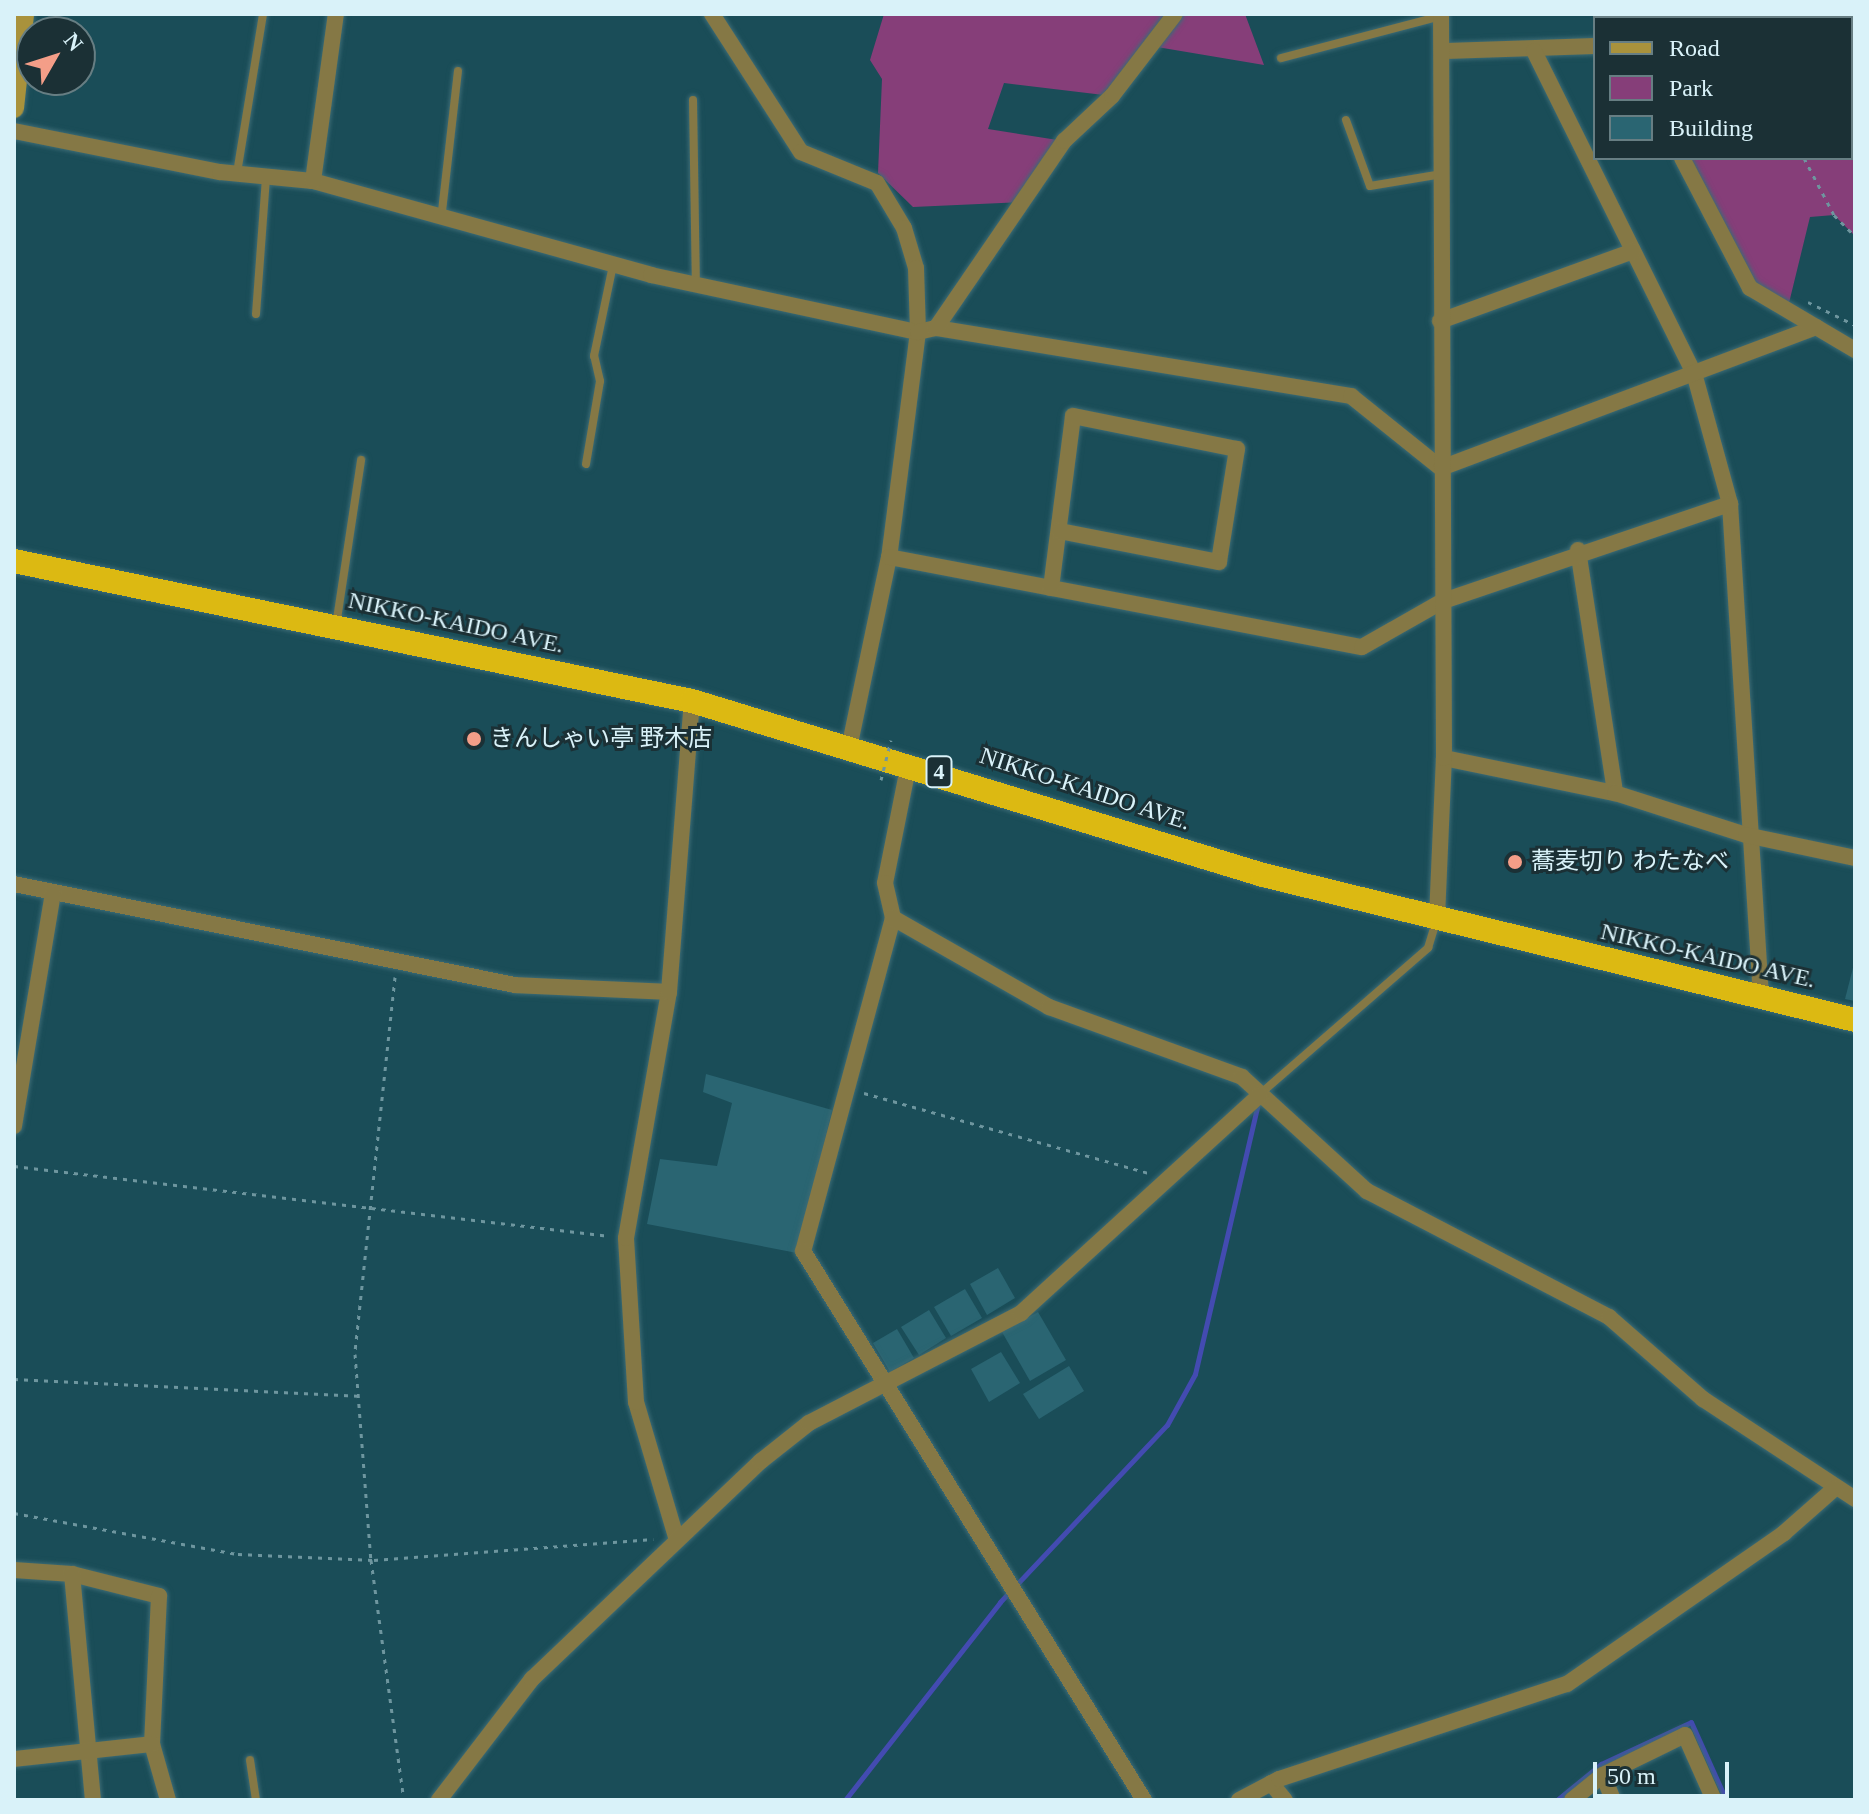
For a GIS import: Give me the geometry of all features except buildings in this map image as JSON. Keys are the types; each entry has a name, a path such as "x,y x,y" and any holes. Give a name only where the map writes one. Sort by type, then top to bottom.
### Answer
{"highway":[{"name":"NIKKO-KAIDO AVE.","path":"14,561 692,701 850,744 1263,875 1855,1020"}],"street":[{"path":"313,181 336,14"},
{"path":"712,14 801,152 877,183 904,228 916,268 918,332 889,557 850,744"},
{"path":"936,328 1064,141 1112,96 1175,14"},
{"path":"1437,917 1444,758 1436,175 1446,51 1441,15"},
{"path":"1446,51 1534,51 1593,46"},
{"path":"1534,51 1694,373 1730,504 1746,835 1761,995"},
{"path":"14,108 16,79"},
{"path":"14,131 237,173 313,181 441,220 613,265 918,332 936,328 1351,396 1441,468"},
{"path":"1683,160 1750,288 1855,350"},
{"path":"1440,321 1633,251"},
{"path":"1441,468 1816,327"},
{"path":"1051,588 1073,416 1237,449 1219,562 1059,531"},
{"path":"889,557 1362,647 1443,601 1578,550 1730,504"},
{"path":"1578,550 1615,793"},
{"path":"676,1537 636,1402 626,1238 669,992 692,701"},
{"path":"1444,758 1615,793 1746,835 1855,858"},
{"path":"909,763 885,883 893,918 803,1251 1144,1800"},
{"path":"14,884 515,985 669,992"},
{"path":"14,1126 53,893"},
{"path":"893,918 983,976 1242,1077 1367,1191 1609,1317 1703,1399 1855,1499"},
{"path":"439,1800 532,1679 676,1537 809,1423 1021,1313 1172,1179 1260,1095"},
{"path":"1239,1800 1271,1783 1567,1684 1784,1533 1835,1488"},
{"path":"14,1570 72,1574 159,1596 152,1744 168,1800"},
{"path":"72,1574 86,1751 93,1800"},
{"path":"1572,1800 1603,1775 1685,1735 1714,1800"},
{"path":"14,1759 152,1744"},
{"path":"1603,1775 1613,1800"},
{"path":"1271,1783 1285,1800"}],"lane":[{"path":"237,173 263,14"},
{"path":"1281,58 1441,15"},
{"path":"441,220 458,71"},
{"path":"693,100 696,285"},
{"path":"1346,120 1370,186 1436,175"},
{"path":"256,314 266,176"},
{"path":"586,464 600,381 594,356 613,265"},
{"path":"336,627 361,460"},
{"path":"1260,1095 1428,948 1437,917"},
{"path":"250,1760 256,1800"}],"path":[{"path":"1805,160 1834,215 1855,236"},
{"path":"881,780 891,740"},
{"path":"396,960 355,1354 371,1560 404,1800"},
{"path":"849,1089 1172,1179"},
{"path":"14,1166 371,1205 626,1238"},
{"path":"14,1379 358,1397"},
{"path":"14,1513 238,1554 371,1560 676,1537"}],"green space":[{"path":"884,14 1245,14 1264,65 1151,46 1112,96 1004,83 988,129 1064,141 1025,202 913,207 878,173 882,79 870,60"},
{"path":"1619,14 1855,14 1855,236 1834,215 1810,217 1789,303 1750,288 1683,160 1853,160 1853,16"}],"waterway":[{"path":"845,1800 1000,1602 1167,1425 1195,1374 1258,1103"},
{"path":"1557,1800 1601,1764 1691,1722 1726,1800"}],"place":[{"name":"きんしゃい亭 野木店","path":"474,739"},
{"name":"蕎麦切り わたなべ","path":"1515,862"}]}
